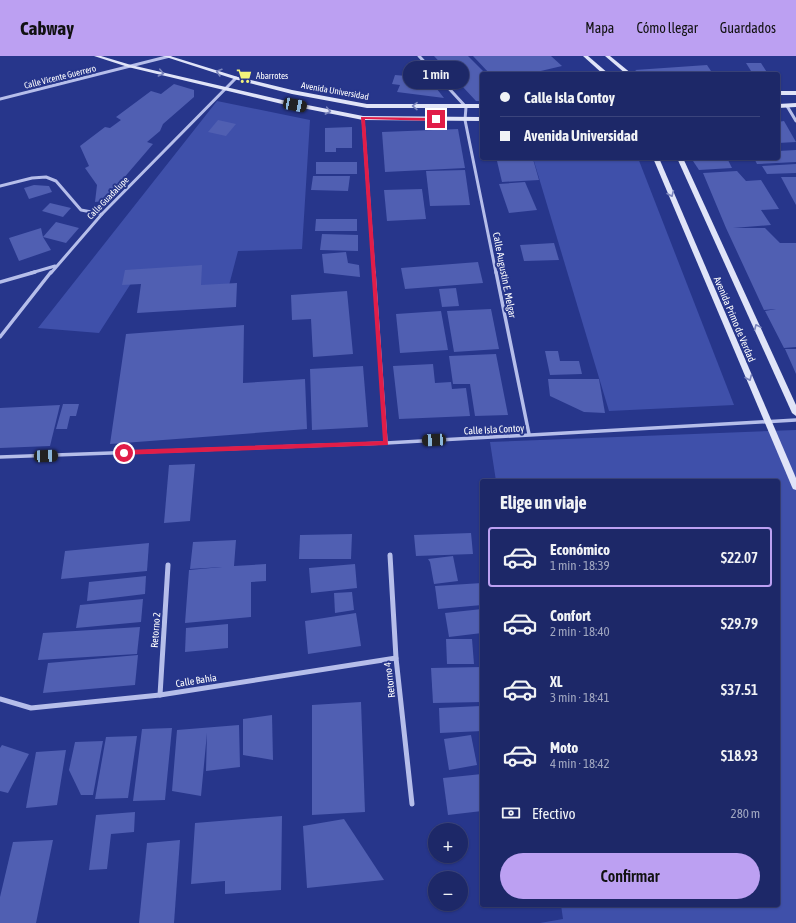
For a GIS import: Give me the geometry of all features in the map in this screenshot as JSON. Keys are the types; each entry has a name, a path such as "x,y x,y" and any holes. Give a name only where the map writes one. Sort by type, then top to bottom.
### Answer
{"main road":[{"name":"Avenida Universidad","path":"96,56 130,66 224,88 363,118 480,119"},
{"name":"Avenida Universidad","path":"168,56 236,78 292,92 368,106 480,106"},
{"path":"585,56 604,72"},
{"path":"607,56 627,72"},
{"path":"780,93 796,93"},
{"path":"780,106 796,105"},
{"name":"Avenida Primo de Verdad","path":"657,160 796,487"},
{"name":"Avenida Primo de Verdad","path":"681,160 796,413"}],"street":[{"name":"Calle Vicente Guerrero","path":"0,99 168,56"},
{"path":"418,56 466,107"},
{"name":"Calle Guadalupe","path":"0,337 56,266 102,214 224,88 236,78"},
{"path":"786,106 796,121"},
{"name":"Calle Augustin E. Melgar","path":"466,107 465,120 529,434"},
{"path":"363,118 386,443"},
{"path":"0,186 32,178 46,177 56,181 81,210 102,214"},
{"path":"0,282 56,266"},
{"name":"Calle Isla Contoy","path":"0,457 386,443 767,420 796,420"},
{"name":"Retorno 4","path":"390,555 396,658 412,804"},
{"name":"Retorno 2","path":"160,695 168,565"},
{"name":"Calle Bahía","path":"0,699 31,708 160,695 396,658"}],"shaded area":[{"path":"217,101 310,120 302,249 238,251 227,293 137,274 99,333 38,328"},
{"path":"534,160 639,160 734,405 609,411"},
{"path":"796,430 796,923 540,923 563,919 561,907 780,907 780,479 496,479 490,442"}],"building":[{"path":"434,56 468,56 484,72 480,72 480,101 476,101"},
{"path":"473,56 551,56 562,66 536,72 488,72"},
{"path":"746,63 761,63 767,72 746,71 751,71"},
{"path":"707,65 712,72 638,72 635,70"},
{"path":"572,71 594,72 572,72"},
{"path":"395,75 418,77 417,82 433,84 444,98 397,92 400,85 392,84"},
{"path":"174,84 194,90 194,97 163,124 160,131 147,142 153,144 104,201 95,202 97,185 85,168 89,166 80,146 105,127 110,128 121,120 116,117 151,91 161,94"},
{"path":"218,120 236,124 226,136 208,132"},
{"path":"784,121 796,142 780,143 780,122"},
{"path":"352,127 352,148 336,148 336,152 325,152 325,128"},
{"path":"458,129 465,168 385,172 382,132"},
{"path":"796,150 796,162 757,164 755,160 780,160 780,151"},
{"path":"533,160 539,180 502,182 497,161"},
{"path":"692,160 728,160 732,168 699,170"},
{"path":"316,162 357,162 357,174 316,174"},
{"path":"796,164 796,173 767,174 762,166"},
{"path":"465,170 470,205 430,206 426,171"},
{"path":"737,171 746,181 761,180 779,209 761,210 771,225 733,228 765,228 780,243 796,243 796,347 784,348 765,311 776,309 764,310 726,228 703,173"},
{"path":"313,176 350,176 348,191 311,190"},
{"path":"781,177 796,177 796,205 790,194"},
{"path":"525,182 537,210 509,213 499,184"},
{"path":"34,185 49,186 52,192 29,199 24,188"},
{"path":"422,189 426,219 387,221 384,190"},
{"path":"50,203 71,208 63,217 42,211"},
{"path":"316,219 357,219 357,231 315,231"},
{"path":"56,222 79,228 66,243 43,237"},
{"path":"41,228 43,237 51,250 19,261 9,238"},
{"path":"322,234 358,235 358,251 320,250"},
{"path":"554,243 559,260 524,261 520,245"},
{"path":"346,252 348,263 359,265 360,277 324,273 322,254"},
{"path":"478,262 483,283 405,289 401,268"},
{"path":"202,265 201,285 237,283 236,307 137,313 141,284 122,285 125,270"},
{"path":"456,288 459,306 442,307 439,289"},
{"path":"347,291 353,354 313,357 311,319 292,320 291,295"},
{"path":"491,309 499,349 454,352 447,311"},
{"path":"441,311 448,350 400,353 396,314"},
{"path":"244,325 243,383 305,379 307,429 110,444 126,334"},
{"path":"785,349 796,349 796,374 793,367"},
{"path":"545,351 558,351 560,361 579,361 582,374 550,375"},
{"path":"496,354 508,415 475,416 470,384 453,384 449,356"},
{"path":"433,364 435,383 451,382 452,389 466,388 470,416 399,419 393,366"},
{"path":"363,366 368,427 312,430 310,369"},
{"path":"548,379 599,379 605,413 584,412 550,396"},
{"path":"63,404 79,404 76,416 70,416 67,429 56,429"},
{"path":"60,405 50,446 0,448 0,408"},
{"path":"195,464 190,521 164,523 169,465"},
{"path":"471,533 473,554 416,556 414,535"},
{"path":"352,534 351,559 299,559 300,535"},
{"path":"236,540 234,566 266,564 266,581 251,582 251,617 185,623 189,570 222,567 190,569 193,542"},
{"path":"149,543 147,571 61,579 65,551"},
{"path":"453,556 458,581 434,584 430,562 428,559"},
{"path":"355,564 357,588 311,593 309,568"},
{"path":"146,576 145,594 87,601 89,582"},
{"path":"480,583 480,605 438,609 435,586"},
{"path":"352,592 354,610 335,613 334,593"},
{"path":"143,599 141,622 76,628 80,605"},
{"path":"480,609 480,633 449,637 445,613"},
{"path":"356,613 361,646 308,654 305,621"},
{"path":"228,624 228,648 185,652 186,628"},
{"path":"140,627 137,654 38,660 43,633"},
{"path":"446,639 472,639 474,664 447,664"},
{"path":"138,655 135,685 43,693 48,663"},
{"path":"480,667 480,702 433,703 431,668"},
{"path":"361,702 365,812 312,815 312,705"},
{"path":"480,706 480,731 440,733 439,708"},
{"path":"272,715 273,760 243,755 243,719"},
{"path":"239,725 240,767 206,771 207,733 201,796 172,791 177,730"},
{"path":"172,728 165,800 133,801 142,729"},
{"path":"471,735 477,765 449,770 444,739"},
{"path":"137,736 128,798 95,799 106,737"},
{"path":"103,741 93,795 81,795 69,770 75,742"},
{"path":"2,745 29,754 8,793 0,791 0,748"},
{"path":"66,750 57,805 26,808 36,752"},
{"path":"480,774 480,811 448,815 443,778"},
{"path":"135,812 134,832 111,834 107,869 89,870 96,815"},
{"path":"282,816 281,890 225,894 225,881 191,884 195,823"},
{"path":"344,819 384,880 307,888 303,826"},
{"path":"53,840 36,923 0,923 0,897 13,842"},
{"path":"180,840 174,923 139,923 147,843"}],"place":[{"name":"Abarrotes","path":"244,76"}],"route":[{"path":"124,453 386,443 363,118 436,119"}]}
